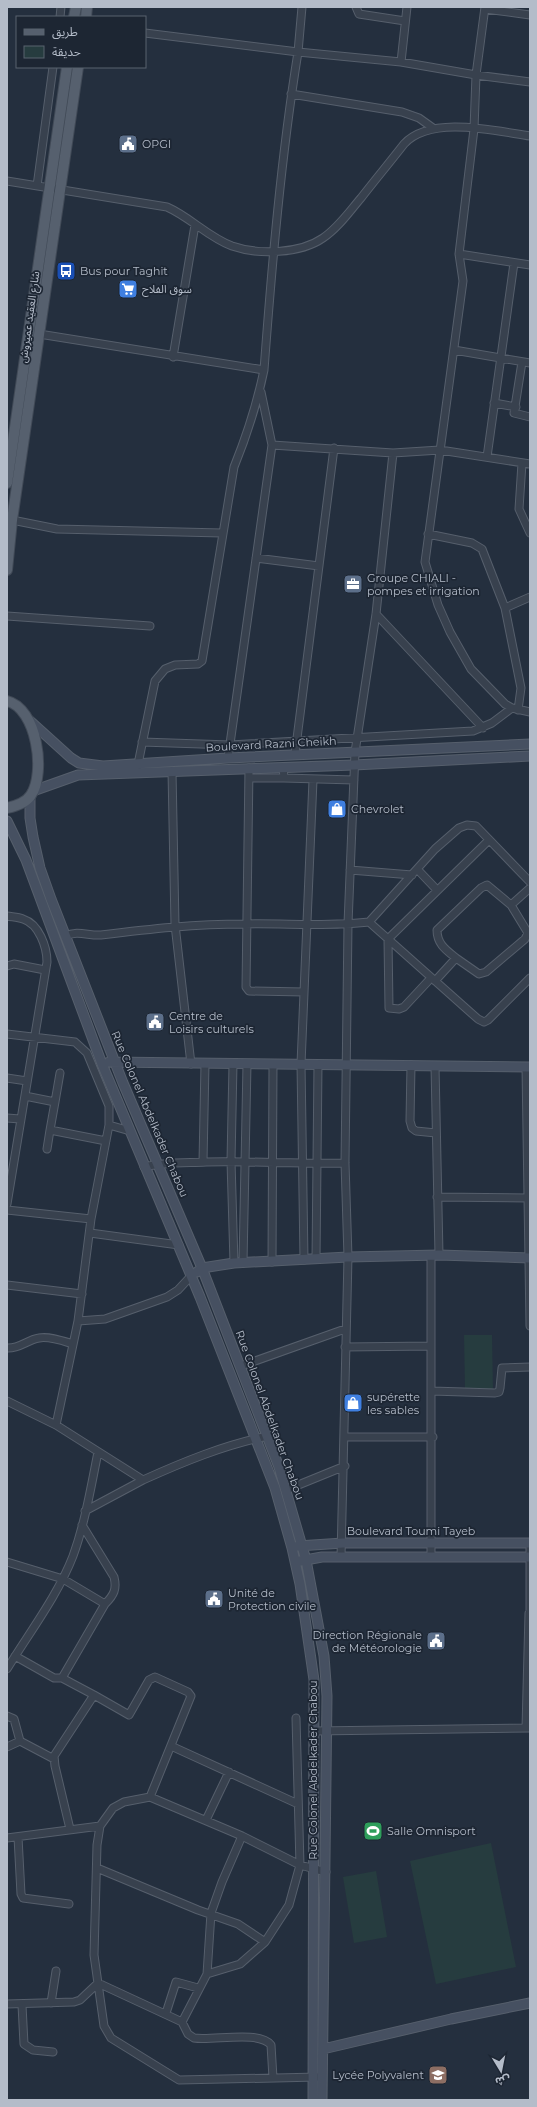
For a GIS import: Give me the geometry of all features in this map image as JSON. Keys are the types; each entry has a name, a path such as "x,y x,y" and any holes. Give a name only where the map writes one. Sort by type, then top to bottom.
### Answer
{"main road":[{"name":"شارع العقيد عميروش","path":"7,483 55,190 78,68"},
{"name":"شارع العقيد عميروش","path":"7,570 12,520 39,334 67,69"},
{"path":"7,693 29,720 34,733 37,754 37,776 32,794 20,804 7,808"},
{"path":"7,701 18,706"},
{"name":"Boulevard Razni Cheikh","path":"29,720 58,748 79,763 137,769 172,771 354,765 530,756"},
{"name":"Boulevard Razni Cheikh","path":"32,794 78,775 228,758 530,744"},
{"name":"Rue Colonel Abdelkader Chabou","path":"32,794 30,818 40,868 114,1061 202,1268 268,1436 286,1490 306,1560 324,1656 327,1730 323,2049 313,2100"},
{"name":"Rue Colonel Abdelkader Chabou","path":"7,821 26,860 102,1064 144,1168 179,1245 275,1488 292,1548 310,1645 314,1680 314,1869 318,2077 322,2100"},
{"path":"102,1064 114,1061 191,1064 528,1067"},
{"path":"191,1276 202,1268 238,1263 348,1257 435,1255 529,1258"},
{"name":"Boulevard Toumi Tayeb","path":"292,1548 302,1545 342,1543 530,1543"},
{"path":"294,1562 341,1557 530,1557"},
{"path":"323,2049 450,2019 530,2003"}],"street":[{"path":"137,769 155,681 160,673 175,666 191,665 202,661 222,532 234,467 244,442 260,389 264,370 273,252 291,94 298,52 302,7"},
{"path":"356,7 359,14 405,20"},
{"path":"401,62 407,7"},
{"path":"530,16 485,8 476,74 474,129 459,254 463,281 425,562 426,571 450,632 471,669 515,709 530,712"},
{"path":"146,32 298,52 401,62 530,82"},
{"path":"37,186 53,68 67,69"},
{"path":"291,94 407,114 419,118 433,128"},
{"path":"7,181 167,207 179,212 195,225 232,246 255,251 273,252 304,247 324,238 342,222 409,139 433,128 455,126 530,136"},
{"path":"173,357 195,225"},
{"path":"459,254 530,265"},
{"path":"487,457 514,263"},
{"path":"39,334 173,357 264,370"},
{"path":"454,350 526,363 514,413 530,417"},
{"path":"228,758 272,444 260,389"},
{"path":"494,404 516,407"},
{"path":"272,444 393,453 440,450 530,464"},
{"path":"295,754 334,448"},
{"path":"341,1557 345,1466 345,1329 348,1257 344,1164 348,924 354,765 376,614 393,453"},
{"path":"522,463 519,509 530,533"},
{"path":"12,520 57,529 222,532"},
{"path":"142,742 230,745 473,731 483,728 515,709 521,688 505,608 482,549 472,543 428,534"},
{"path":"256,558 319,566"},
{"path":"505,608 530,597"},
{"path":"376,614 483,728"},
{"path":"7,616 150,626"},
{"path":"283,767 284,778"},
{"path":"249,768 246,987 249,991 304,992"},
{"path":"172,771 176,926 191,1064"},
{"path":"249,778 354,780"},
{"path":"304,1260 301,1164 301,1064 313,780"},
{"path":"66,936 72,933 94,936 176,926 246,924 307,925 369,922 435,849 459,828 466,825 476,826 530,882"},
{"path":"456,958 404,1007 394,1010 389,1008 388,939 489,840"},
{"path":"350,870 414,872 437,890"},
{"path":"487,885 511,905 526,928 528,934 525,940 486,972 479,974 442,947 436,938 436,930 481,888 487,885"},
{"path":"511,905 530,888"},
{"path":"7,916 24,919 32,924 39,934 47,952 25,1096 10,1166 7,1204"},
{"path":"369,922 478,1020 484,1022 507,1002 530,978"},
{"path":"7,966 14,964 45,970"},
{"path":"7,1034 75,1042 84,1049 109,1106 109,1125 92,1219 78,1321 56,1425"},
{"path":"203,1162 205,1064"},
{"path":"233,1064 231,1162 238,1263"},
{"path":"238,1263 245,1162 247,1064"},
{"path":"272,1262 273,1064"},
{"path":"316,1259 318,1064"},
{"path":"411,1065 410,1121 412,1128 416,1131 436,1133"},
{"path":"431,1557 431,1346 437,1197 435,1066"},
{"path":"528,1067 530,1326"},
{"path":"47,1149 60,1073"},
{"path":"7,1078 27,1081"},
{"path":"25,1096 55,1102"},
{"path":"7,1118 20,1119"},
{"path":"109,1125 130,1132"},
{"path":"50,1130 106,1141"},
{"path":"144,1168 158,1164 203,1162 344,1164"},
{"path":"437,1197 528,1198"},
{"path":"7,1210 92,1219"},
{"path":"90,1233 179,1245"},
{"path":"78,1321 105,1319 167,1297 178,1290 191,1276"},
{"path":"7,1285 82,1294"},
{"path":"241,1366 345,1329"},
{"path":"7,1348 13,1349 29,1341 43,1337 73,1344"},
{"path":"345,1347 431,1346"},
{"path":"432,1391 495,1393 499,1392 502,1368 530,1367"},
{"path":"7,1401 56,1425 143,1480"},
{"path":"85,1511 143,1480 179,1464 240,1442 268,1436"},
{"path":"345,1437 432,1437"},
{"path":"7,1669 63,1579 73,1556 82,1525 98,1452"},
{"path":"286,1490 345,1466"},
{"path":"62,1678 105,1604 114,1592 116,1586 114,1577 82,1525"},
{"path":"315,1731 528,1728 530,1548"},
{"path":"7,1562 63,1579 105,1604"},
{"path":"15,1656 54,1678 62,1678 129,1715 149,1680 155,1677 188,1692 191,1699 150,1797"},
{"path":"70,1829 54,1759 94,1695"},
{"path":"7,1716 14,1719 20,1741 54,1759"},
{"path":"206,1974 240,1964 265,1942 289,1904 300,1865 296,1718"},
{"path":"7,1747 20,1741"},
{"path":"171,1746 298,1804"},
{"path":"206,1820 229,1772"},
{"path":"318,2077 186,2081 175,2079 111,2038 104,2026 94,1955 97,1845 100,1826 117,1805 150,1797 242,1836 300,1865 326,1872"},
{"path":"7,1838 18,1838 70,1829 100,1826"},
{"path":"182,2022 206,1974 211,1913 222,1882 242,1836"},
{"path":"18,1838 21,1894 23,1898 69,1904"},
{"path":"97,1868 198,1910 211,1913 238,1924 265,1942"},
{"path":"51,2003 56,1971"},
{"path":"166,2014 176,1982 198,1988"},
{"path":"7,2004 66,2004 80,2000 98,1984"},
{"path":"98,1984 182,2022 188,2034 194,2038 256,2038 268,2042 271,2045 273,2078"},
{"path":"22,2005 24,2044 33,2050 53,2052"}],"green space":[{"path":"464,1335 492,1335 493,1390 465,1390"},
{"path":"491,1843 516,1967 436,1984 410,1861"},
{"path":"376,1871 387,1937 354,1943 343,1877"}],"place":[{"name":"OPGI","path":"128,144"},
{"name":"Bus pour Taghit","path":"66,271"},
{"name":"سوق الفلاح","path":"128,289"},
{"name":"Groupe CHIALI - pompes et irrigation","path":"353,584"},
{"name":"Chevrolet","path":"337,809"},
{"name":"Centre de Loisirs culturels","path":"155,1022"},
{"name":"supérette les sables","path":"353,1403"},
{"name":"Unité de Protection civile","path":"214,1599"},
{"name":"Direction Régionale de Météorologie","path":"436,1641"},
{"name":"Salle Omnisport","path":"373,1831"},
{"name":"Lycée Polyvalent","path":"438,2075"}]}
